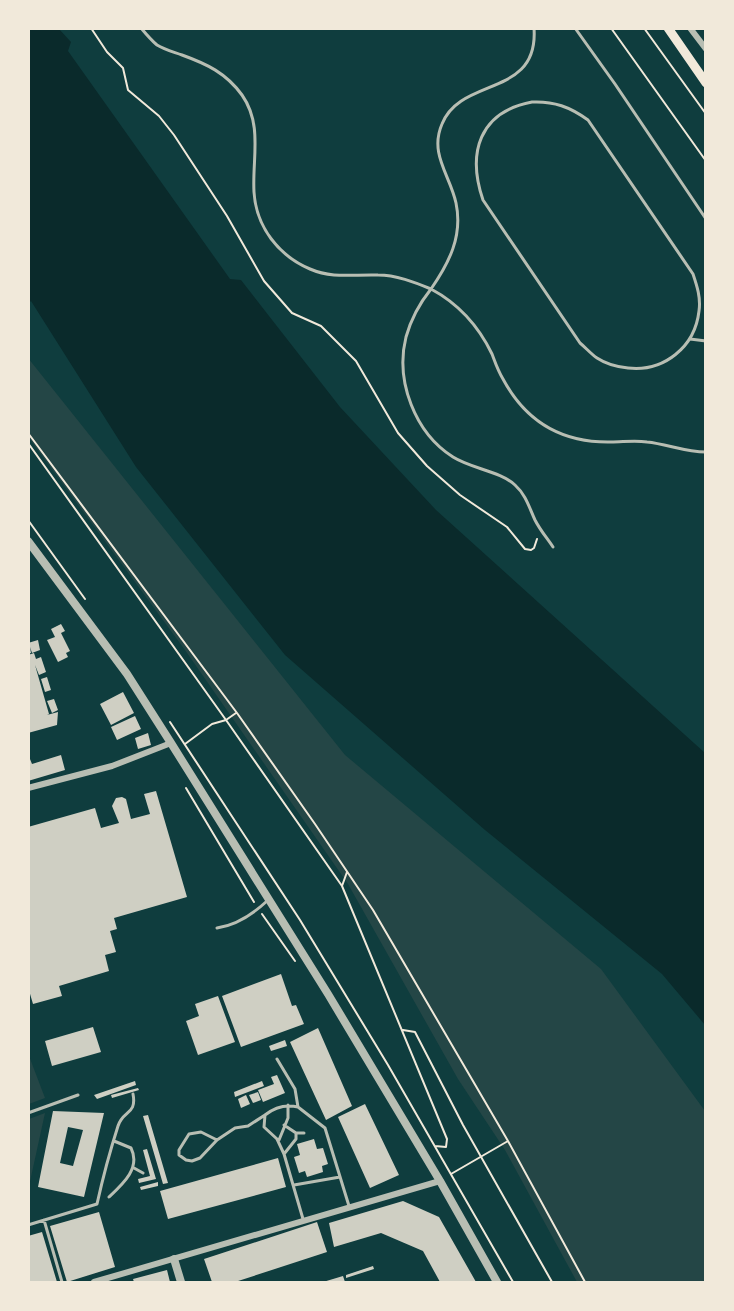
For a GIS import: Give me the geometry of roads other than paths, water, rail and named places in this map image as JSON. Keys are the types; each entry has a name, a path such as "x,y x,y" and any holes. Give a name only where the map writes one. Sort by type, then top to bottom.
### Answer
{"main road":[{"path":"668,28 705,83"}],"street":[{"path":"690,28 705,49"},
{"path":"28,541 126,674 171,743 440,1181 496,1282"},
{"path":"28,788 112,766 171,743"},
{"path":"94,1282 440,1181"},
{"path":"174,1259 181,1282"}],"lane":[{"path":"141,28 156,44 166,50 213,67 223,74 243,97 251,113 256,140 254,192 256,206 264,228 278,248 299,263 324,273 338,276 391,276 431,289 453,302 470,319 483,337 501,377 512,393 531,415 554,431 574,439 596,442 649,442 691,452 705,452"},
{"path":"534,28 533,46 522,68 506,82 460,100 445,117 440,127 438,138 440,164 456,203 458,222 455,245 451,256 414,315 405,340 403,374 412,407 425,430 442,449 466,464 503,477 524,494 538,525 553,547"},
{"path":"575,28 705,219"},
{"path":"544,102 559,104 588,120 693,274 699,292 700,309 690,339 668,362 653,368 637,369 619,367 599,360 580,343 483,200 476,181 477,147 484,132 496,118 520,104 544,102"},
{"path":"690,339 705,341"},
{"path":"217,928 230,926 259,909 269,900"},
{"path":"277,1059 295,1089 298,1107"},
{"path":"28,1225 97,1204 118,1123 132,1110 135,1103 133,1094"},
{"path":"28,1113 78,1095"},
{"path":"278,1141 288,1118 288,1105"},
{"path":"217,1140 201,1132 189,1134 179,1150 179,1155 192,1161 200,1158 217,1140 235,1128 248,1126 272,1109 288,1105 298,1107 324,1128 350,1208"},
{"path":"265,1115 264,1127 278,1141 284,1154 304,1221"},
{"path":"284,1125 296,1133 304,1133"},
{"path":"284,1154 296,1139 296,1133"},
{"path":"110,1197 124,1184 134,1168 131,1148 114,1141"},
{"path":"134,1168 143,1173"},
{"path":"294,1185 340,1177"},
{"path":"44,1220 62,1282"}]}
